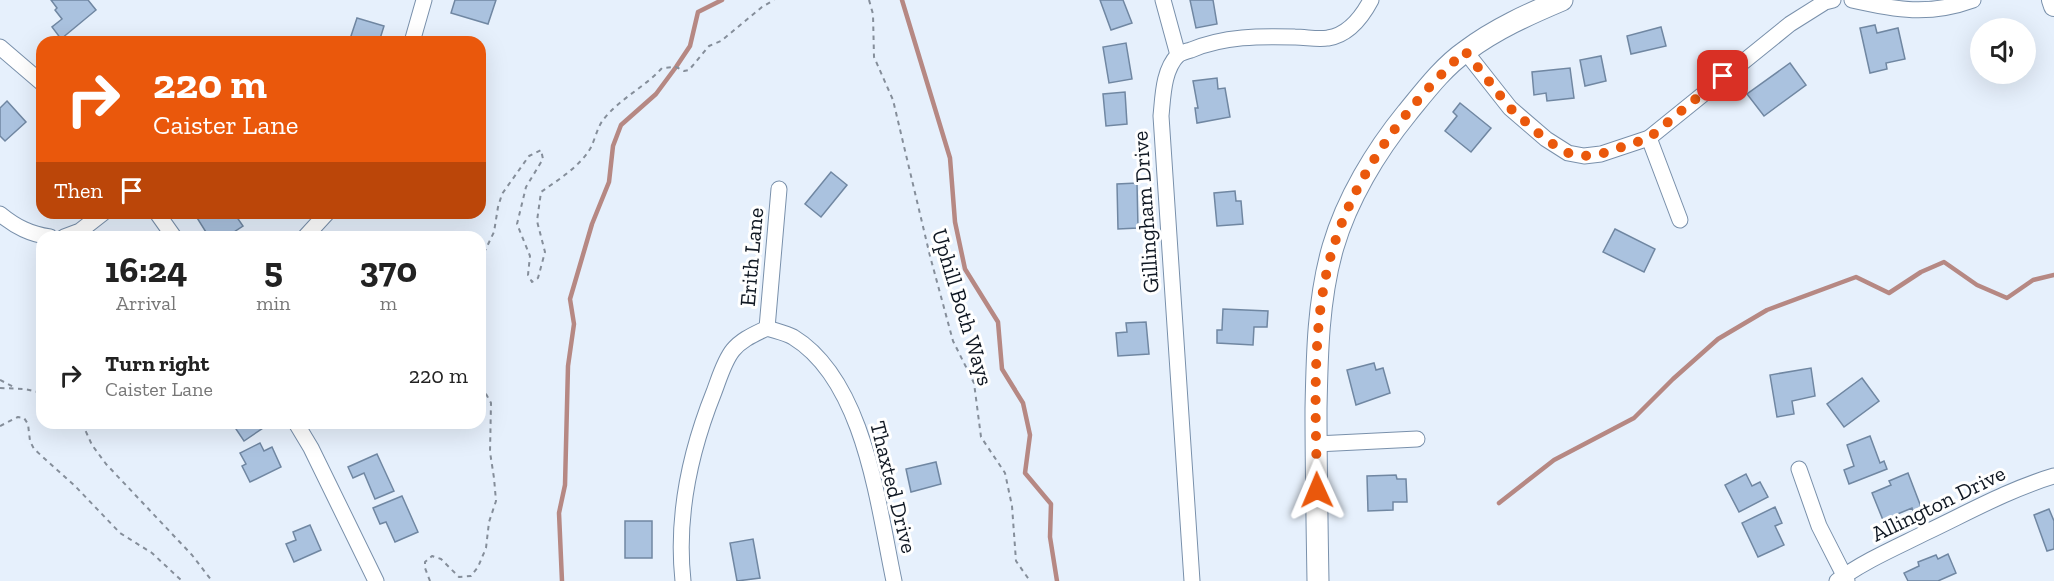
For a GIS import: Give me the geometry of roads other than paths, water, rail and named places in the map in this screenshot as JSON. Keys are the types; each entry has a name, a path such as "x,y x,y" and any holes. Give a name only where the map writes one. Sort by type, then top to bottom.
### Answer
{"main road":[{"path":"1318,581 1316,444 1318,349 1322,306 1334,246 1359,188 1389,136 1431,84 1465,51 1531,13 1562,0"}],"street":[{"path":"414,36 424,0"},
{"path":"1163,0 1179,55 1206,44 1234,38 1272,36 1328,39 1352,26 1365,12 1371,0"},
{"path":"1465,51 1510,108 1546,140 1568,153 1584,156 1601,154 1649,138 1790,24 1825,2 1833,0"},
{"path":"1852,0 1890,9 1923,10 1955,6 1973,0"},
{"path":"2052,0 2054,6"},
{"path":"0,48 36,79"},
{"name":"Gillingham Drive","path":"1179,55 1164,81 1161,116 1192,581"},
{"path":"1649,138 1680,220"},
{"name":"Erith Lane","path":"767,328 779,189"},
{"path":"0,214 11,223 36,235"},
{"path":"80,231 95,219"},
{"path":"310,231 322,219"},
{"path":"682,581 681,525 688,473 706,413 732,351 746,338 767,328"},
{"name":"Thaxted Drive","path":"767,328 791,336 807,347 829,373 846,401 859,427 867,454 894,581"},
{"path":"300,429 376,581"},
{"path":"1316,444 1417,439"},
{"path":"1799,469 1819,526 1843,579"},
{"name":"Allington Drive","path":"1843,579 1880,556 1988,502 2054,476"}],"waterway":[{"path":"562,581 559,513 565,485 568,366 574,324 570,299 592,224 609,182 613,146 621,125 656,94 676,67 690,46 698,12 722,0"},
{"path":"902,0 950,158 955,222 965,269 998,322 1002,369 1023,403 1030,435 1025,473 1051,504 1050,537 1057,581"},
{"path":"1499,503 1554,460 1634,418 1718,339 1767,310 1856,277 1889,293 1921,272 1944,262 1977,285 2007,298 2033,280 2054,275"}]}
